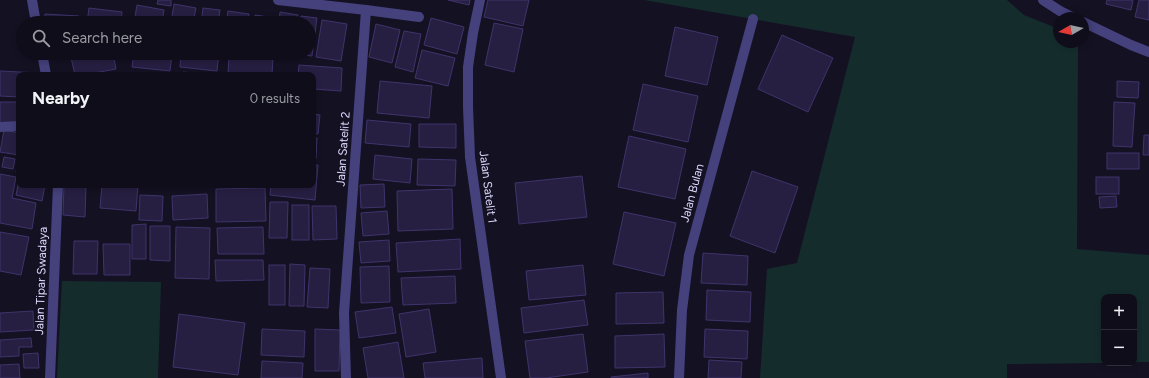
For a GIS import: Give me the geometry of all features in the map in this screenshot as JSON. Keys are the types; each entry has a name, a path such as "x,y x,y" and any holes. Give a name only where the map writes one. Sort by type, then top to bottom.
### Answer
{"street":[{"path":"32,0 35,16"},
{"path":"278,0 419,17"},
{"name":"Jalan Satelit 1","path":"480,0 468,67 470,158 502,378"},
{"path":"1043,0 1062,12"},
{"name":"Jalan Satelit 2","path":"346,378 344,313 366,10"},
{"name":"Jalan Bulan","path":"679,378 682,310 689,255 753,19"},
{"path":"1089,25 1149,52"},
{"path":"43,60 45,72"},
{"path":"0,127 16,126"},
{"name":"Jalan Tipar Swadaya","path":"50,378 58,188"}],"green space":[{"path":"644,0 1007,0 1024,15 1053,27 1053,48 1078,48 1077,249 1149,255 1149,362 1137,362 1137,294 1101,294 1101,363 1007,364 1007,378 760,378 767,269 797,263 855,37"},
{"path":"62,281 161,282 158,378 57,378"}],"building":[{"path":"158,0 171,0 171,6 157,4"},
{"path":"448,0 470,0 469,5"},
{"path":"488,0 529,0 523,26 484,17"},
{"path":"1107,0 1133,0 1131,10 1106,4"},
{"path":"1139,0 1149,0 1149,20 1135,17"},
{"path":"174,4 196,8 194,16 172,16"},
{"path":"137,5 164,10 163,16 135,16"},
{"path":"89,8 122,12 122,16 88,16"},
{"path":"203,8 220,10 219,16 202,16"},
{"path":"228,11 249,14 249,16 227,16"},
{"path":"280,12 298,15 298,16 280,16"},
{"path":"45,14 79,16 45,16"},
{"path":"431,18 464,27 457,54 424,45"},
{"path":"322,20 347,24 341,61 316,57"},
{"path":"494,23 523,29 514,72 485,65"},
{"path":"376,24 400,30 392,63 369,57"},
{"path":"675,27 718,37 707,85 665,76"},
{"path":"404,31 421,34 413,72 395,67"},
{"path":"782,35 833,58 808,112 758,89"},
{"path":"422,50 455,58 448,86 415,78"},
{"path":"72,60 114,60 116,69 100,72 74,72"},
{"path":"133,60 171,60 170,71 132,67"},
{"path":"180,60 218,60 217,71 180,67"},
{"path":"229,60 273,60 272,72 228,72"},
{"path":"299,65 342,68 341,91 316,89 316,72 298,72"},
{"path":"0,71 20,72 16,72 16,97 0,96"},
{"path":"380,81 432,86 429,118 377,113"},
{"path":"1117,81 1139,82 1138,98 1117,97"},
{"path":"643,84 698,96 688,142 633,130"},
{"path":"0,102 16,102 16,123 0,124"},
{"path":"1114,102 1135,103 1132,147 1113,146"},
{"path":"316,114 320,115 318,134 316,134"},
{"path":"367,120 411,124 409,147 365,143"},
{"path":"419,124 456,124 456,148 419,147"},
{"path":"4,130 16,132 16,155 0,152"},
{"path":"1144,135 1149,135 1149,155 1143,155"},
{"path":"629,136 686,149 675,199 618,187"},
{"path":"316,138 317,138 316,159"},
{"path":"1107,153 1139,153 1139,169 1107,169"},
{"path":"375,155 412,159 410,183 373,179"},
{"path":"4,157 15,159 13,169 2,167"},
{"path":"418,159 456,160 455,186 417,185"},
{"path":"316,165 318,165 315,200 270,195 271,188 316,188"},
{"path":"752,171 798,187 775,253 730,236"},
{"path":"0,174 16,177 12,198 36,203 32,229 0,223"},
{"path":"582,176 587,217 519,224 515,183"},
{"path":"1096,177 1119,177 1119,194 1096,194"},
{"path":"384,184 385,207 361,208 360,185"},
{"path":"17,188 44,188 42,201 16,195"},
{"path":"64,188 86,188 85,217 63,215"},
{"path":"102,188 138,188 136,211 100,208"},
{"path":"265,188 266,221 216,222 216,189"},
{"path":"452,189 453,229 398,231 397,191"},
{"path":"207,194 208,218 173,220 172,196"},
{"path":"140,195 163,196 162,221 139,220"},
{"path":"1116,196 1117,207 1100,208 1099,197"},
{"path":"270,202 288,202 287,238 269,238"},
{"path":"292,205 309,205 309,240 292,240"},
{"path":"312,206 336,206 337,239 313,240"},
{"path":"387,211 389,234 363,236 361,213"},
{"path":"624,212 676,223 664,276 613,264"},
{"path":"146,224 146,259 132,259 132,225"},
{"path":"150,226 170,226 170,261 150,260"},
{"path":"176,227 210,228 209,279 175,278"},
{"path":"263,227 264,254 218,254 217,228"},
{"path":"0,232 29,237 21,275 0,271"},
{"path":"460,239 461,269 398,272 396,243"},
{"path":"389,240 390,261 361,263 359,242"},
{"path":"74,241 98,241 97,274 73,274"},
{"path":"103,244 130,244 130,275 104,275"},
{"path":"703,253 748,256 747,285 701,283"},
{"path":"215,260 263,260 264,280 216,281"},
{"path":"290,264 305,265 304,306 289,306"},
{"path":"269,265 285,265 285,305 269,305"},
{"path":"583,265 586,295 529,300 526,271"},
{"path":"389,266 390,302 361,303 360,267"},
{"path":"310,268 330,269 328,308 307,307"},
{"path":"455,276 456,303 403,305 401,278"},
{"path":"707,290 751,292 750,322 706,320"},
{"path":"663,292 664,323 616,324 616,293"},
{"path":"584,300 588,325 524,333 521,308"},
{"path":"392,307 396,333 359,338 355,312"},
{"path":"429,309 436,352 406,357 399,314"},
{"path":"33,311 34,330 0,332 0,313"},
{"path":"179,314 245,323 238,375 173,367"},
{"path":"262,329 305,331 304,357 261,355"},
{"path":"315,329 340,330 339,371 315,371"},
{"path":"705,329 748,331 747,359 704,357"},
{"path":"583,334 588,372 546,378 530,378 525,341"},
{"path":"664,334 665,367 615,368 615,336"},
{"path":"31,338 32,347 19,347 19,356 0,357 0,340"},
{"path":"398,342 404,378 368,378 363,348"},
{"path":"38,353 39,368 24,368 23,354"},
{"path":"482,358 483,378 425,378 423,363"},
{"path":"709,360 742,362 741,378 708,378"},
{"path":"262,361 303,363 302,378 261,378"},
{"path":"19,364 20,378 0,378 0,365"},
{"path":"648,373 648,378 611,378 611,377"}]}
